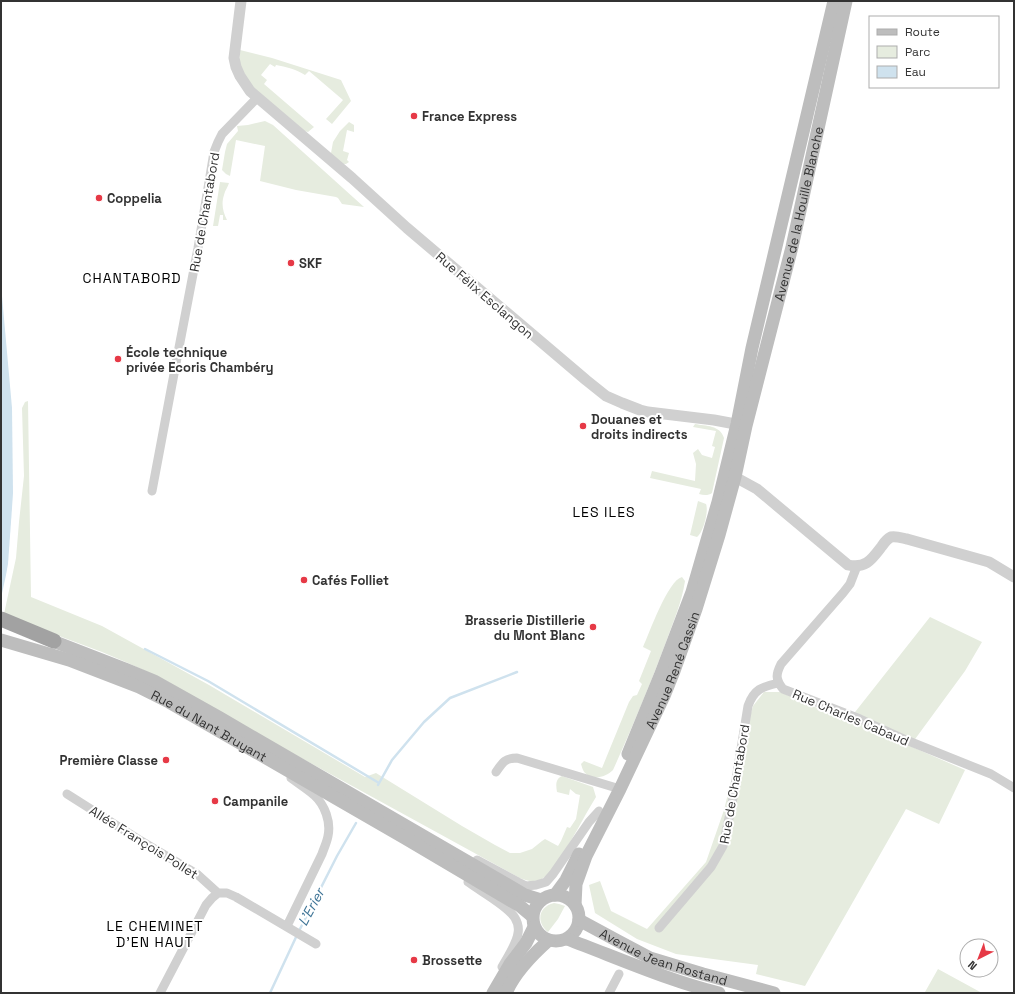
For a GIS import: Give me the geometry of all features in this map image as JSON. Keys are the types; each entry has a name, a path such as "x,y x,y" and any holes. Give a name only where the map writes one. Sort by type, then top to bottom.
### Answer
{"highway":[{"path":"2,622 54,641"}],"main road":[{"name":"Avenue de la Houille Blanche","path":"742,425 757,325 834,1"},
{"name":"Avenue de la Houille Blanche","path":"742,425 792,247 846,1"},
{"name":"Avenue René Cassin","path":"576,905 576,884 580,871 616,788 656,715 674,671 696,609 719,535 730,475 742,425"},
{"name":"Rue du Nant Bruyant","path":"1,640 69,660 138,687 169,702 520,906 533,922"},
{"name":"Rue du Nant Bruyant","path":"54,641 154,681 525,895 541,900"},
{"name":"Avenue René Cassin","path":"555,895 566,880 599,811 616,788"},
{"path":"497,992 510,964 526,943 533,922 535,907 541,900 548,896 563,896 570,899 576,905 580,920 574,934 567,939"},
{"name":"Avenue Jean Rostand","path":"580,920 650,958 774,993"},
{"path":"497,992 519,971 536,951 549,940 540,936 533,922"},
{"name":"Avenue Jean Rostand","path":"549,940 558,942 567,939 694,987 719,993"}],"street":[{"path":"241,1 234,58 242,80 257,98"},
{"name":"Rue Félix Esclangon","path":"257,98 332,160 407,228 529,333 606,396 640,410 742,425"},
{"name":"Rue de Chantabord","path":"152,491 198,248 214,152 222,134 257,98"},
{"path":"730,475 757,489 848,565 863,565 873,558 886,541 896,537 907,538 989,562 1014,577"},
{"name":"Rue Charles Cabaud","path":"857,566 850,584 843,594 781,664 777,675 778,683 783,689 860,719 906,740 991,774 1014,788"},
{"name":"Rue de Chantabord","path":"659,928 711,867 723,846 732,804 750,699 755,692 764,686 778,683"},
{"path":"253,750 315,796 324,808 328,825 329,831 326,843 287,926"},
{"path":"496,772 509,758 517,758 616,788"},
{"name":"Allée François Pollet","path":"67,794 197,874 218,893"},
{"name":"Avenue René Cassin","path":"553,874 589,822 599,811"},
{"name":"Rue du Nant Bruyant","path":"387,815 526,886 536,886 546,882 553,874"},
{"name":"Rue du Nant Bruyant","path":"405,838 504,907 515,917 519,927 517,937 499,975 497,992"},
{"path":"160,993 206,905 218,893 227,893 236,896 313,942"},
{"path":"609,993 619,974"}],"green space":[{"path":"240,50 272,58 341,80 351,101 332,124 326,119 343,100 309,71 305,75 291,68 276,65 275,67 270,64 261,75 267,80 264,84 314,127 308,132 304,131 250,85 239,63"},
{"path":"265,121 273,125 364,207 342,204 336,197 296,190 260,181 265,146 236,140 230,176 226,174 222,170 225,152 227,144 238,131 237,126"},
{"path":"349,122 354,125 354,132 347,130 343,151 349,153 347,160 349,162 342,164 331,153 333,142 340,131"},
{"path":"220,182 229,183 224,193 223,202 227,220 223,220 223,215 220,215 218,226 213,226"},
{"path":"28,401 31,597 102,626 209,685 365,777 376,773 462,826 510,853 520,853 532,849 545,839 558,846 567,827 570,828 576,819 580,795 576,794 570,789 569,795 557,792 556,783 560,777 562,776 593,787 596,797 568,846 549,873 537,881 530,881 520,878 252,731 165,680 102,652 4,614 16,558 24,476 22,408 25,402"},
{"path":"695,424 716,428 724,438 712,493 707,495 699,494 701,489 650,478 652,471 695,481 696,464 693,453 698,449 702,455 712,458 715,447 712,446 716,431 693,427"},
{"path":"698,501 706,504 707,512 703,527 697,537 690,535"},
{"path":"682,577 685,581 680,604 660,658 613,770 607,775 592,777 584,772 581,764 584,761 602,768 629,702 633,696 637,695 642,684 639,681 651,651 643,647 654,620 671,587"},
{"path":"930,617 982,642 965,671 910,746 965,770 939,824 906,809 805,986 756,974 758,965 676,954 637,939 595,913 589,885 600,881 611,911 647,929 706,862 724,810 735,765 753,706 764,692 780,692 848,721"},
{"path":"554,903 565,906 558,919 548,932 542,924 540,915 545,908"},
{"path":"938,969 982,993 921,993 925,992"}],"water":[{"path":"1,285 12,408 13,493 8,564 1,598"}],"waterway":[{"path":"145,649 208,681 379,783"},
{"path":"378,785 392,760 424,722 450,698 517,672"},
{"name":"L'Erier","path":"299,931 337,856 356,823"},
{"name":"L'Erier","path":"270,993 297,935"}],"place":[{"name":"France Express","path":"414,116"},
{"name":"Coppelia","path":"99,198"},
{"name":"SKF","path":"291,263"},
{"name":"École technique privée Ecoris Chambéry","path":"118,359"},
{"name":"Douanes et droits indirects","path":"583,426"},
{"name":"Cafés Folliet","path":"304,580"},
{"name":"Brasserie Distillerie du Mont Blanc","path":"593,627"},
{"name":"Première Classe","path":"166,760"},
{"name":"Campanile","path":"215,801"},
{"name":"Brossette","path":"414,960"}],"district":[{"name":"CHANTABORD","path":"132,278"},
{"name":"LES ILES","path":"604,512"},
{"name":"LE CHEMINET D'EN HAUT","path":"155,934"}]}
